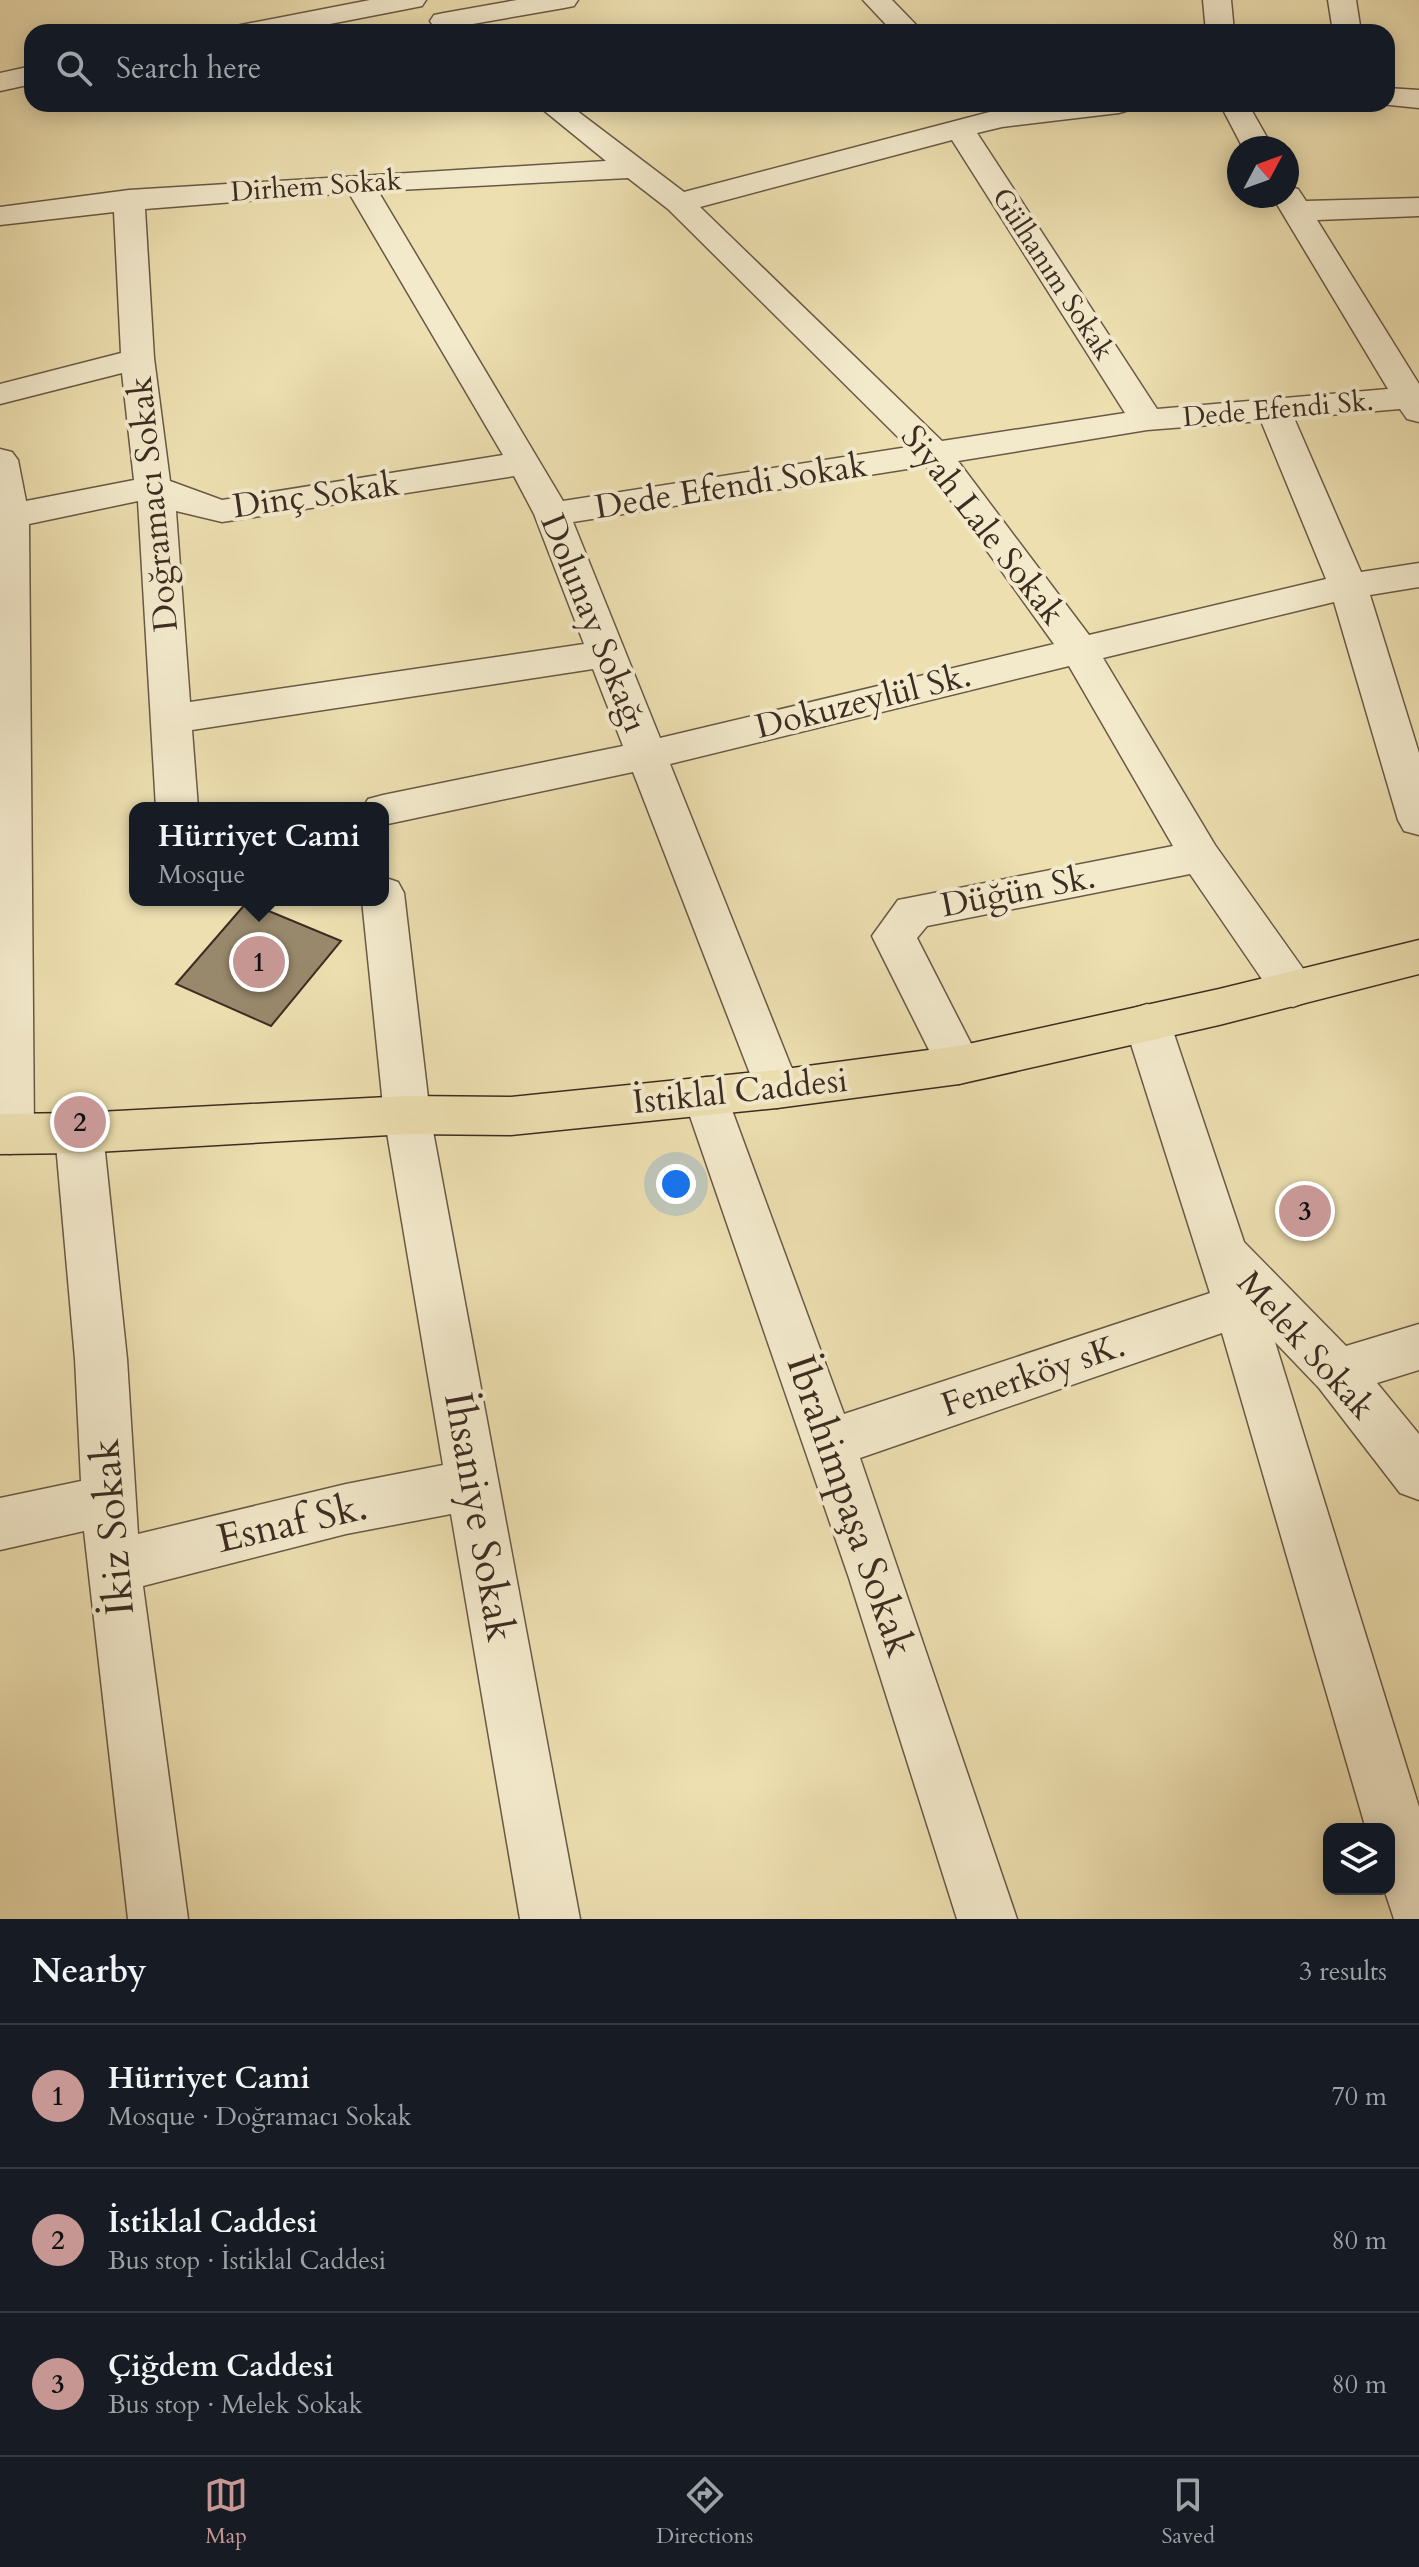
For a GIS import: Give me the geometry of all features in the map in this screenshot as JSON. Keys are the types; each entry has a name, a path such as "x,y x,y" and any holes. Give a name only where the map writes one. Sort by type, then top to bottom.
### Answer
{"main road":[{"name":"İstiklal Caddesi","path":"5,1134 79,1133 407,1115 511,1116 777,1089 959,1065 1419,957"}],"street":[{"path":"288,24 415,0 448,24"},
{"path":"460,24 564,0"},
{"path":"877,0 901,24"},
{"path":"1217,0 1219,24"},
{"path":"1342,0 1346,24"},
{"path":"0,82 24,77"},
{"path":"1395,98 1419,99"},
{"name":"Siyah Lale Sokak","path":"560,112 679,203 935,454 1078,648 1200,856 1293,989"},
{"path":"679,203 959,128 991,112"},
{"path":"1238,112 1251,136"},
{"name":"Gülhanım Sokak","path":"959,128 1147,420"},
{"name":"Dirhem Sokak","path":"0,216 129,199 633,169"},
{"name":"Dolunay Sokağı","path":"358,183 525,463 552,514 777,1089"},
{"name":"Doğramacı Sokak","path":"129,199 138,359 159,515 177,802"},
{"path":"1299,203 1419,207"},
{"path":"1295,208 1414,405"},
{"path":"0,394 138,359"},
{"name":"Dede Efendi Sk.","path":"1147,420 1414,405"},
{"path":"1274,411 1348,586 1419,820"},
{"name":"Dede Efendi Sokak","path":"552,514 1147,420"},
{"path":"0,460 11,516 5,1134"},
{"name":"Dinç Sokak","path":"153,487 187,502 222,511 525,463"},
{"path":"11,516 153,487"},
{"name":"Dokuzeylül Sk.","path":"389,809 647,755 1078,648 1348,586 1419,575"},
{"path":"172,719 606,654"},
{"name":"Düğün Sk.","path":"959,1065 894,936 913,912 1200,856"},
{"name":"İhsaniye Sokak","path":"384,906 407,1115 550,1919"},
{"path":"1147,1022 1223,1253 1419,1905"},
{"name":"İbrahimpaşa Sokak","path":"706,1096 829,1444 987,1919"},
{"name":"İkiz Sokak","path":"79,1133 101,1359 113,1567 158,1919"},
{"name":"Melek Sokak","path":"1223,1253 1337,1372 1419,1475"},
{"name":"Fenerköy sK.","path":"829,1444 1237,1306"},
{"path":"1337,1372 1419,1347"},
{"name":"Esnaf Sk.","path":"113,1567 346,1509 472,1485"},
{"path":"0,1524 109,1500"}],"building":[{"path":"244,906 257,906 341,941 271,1026 176,984"}],"place":[{"name":"Hürriyet Cami","path":"259,962"},
{"name":"İstiklal Caddesi","path":"80,1122"},
{"name":"Çiğdem Caddesi","path":"1305,1211"}]}
